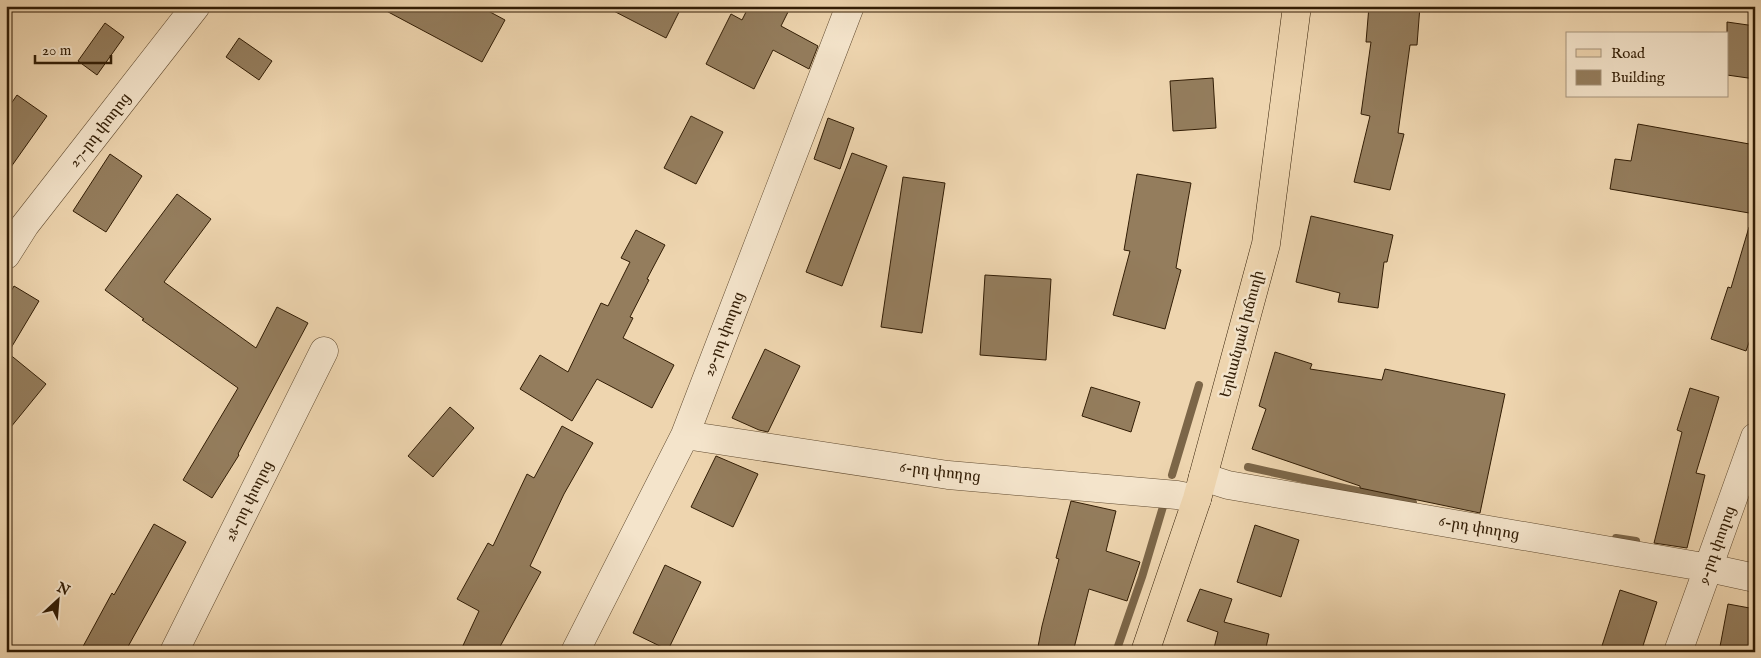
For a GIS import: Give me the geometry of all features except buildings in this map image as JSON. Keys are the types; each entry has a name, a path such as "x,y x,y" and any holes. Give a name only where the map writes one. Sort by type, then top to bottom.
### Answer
{"main road":[{"name":"Երևանյան խճուղի","path":"1145,652 1200,488 1266,244 1297,6"}],"street":[{"name":"27-րդ փողոց","path":"6,255 26,225 196,6"},
{"name":"29-րդ փողոց","path":"575,652 684,435 850,6"},
{"name":"28-րդ փողոց","path":"174,652 324,351"},
{"name":"6-րդ փողոց","path":"684,435 948,475 1176,495 1200,488 1228,485 1709,568 1755,578"},
{"name":"9-րդ փողոց","path":"1678,652 1755,437"}],"waterway":[{"path":"1172,475 1199,385"},
{"path":"1248,467 1413,503"},
{"path":"1116,652 1142,577 1165,500"},
{"path":"1616,538 1636,541"}]}
